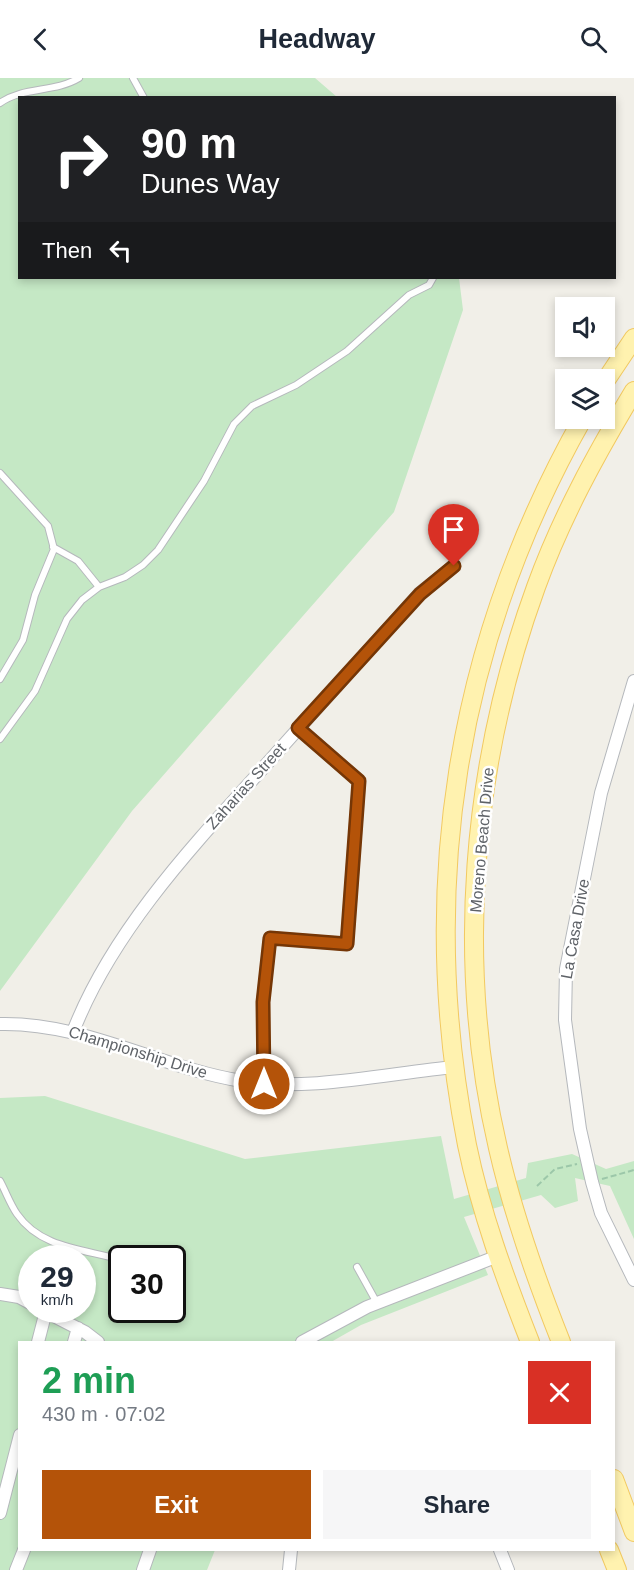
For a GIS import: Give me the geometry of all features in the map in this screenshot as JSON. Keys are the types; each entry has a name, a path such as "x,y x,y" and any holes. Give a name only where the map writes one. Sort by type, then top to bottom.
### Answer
{"main road":[{"path":"613,369 634,338"},
{"name":"Moreno Beach Drive","path":"561,1341 509,1194 497,1146 483,1065 474,965 474,894 478,844 496,727 507,676 536,587 596,454 634,391"},
{"name":"Moreno Beach Drive","path":"530,1341 498,1256 467,1147 455,1067 445,971 444,894 455,784 485,645 508,578 539,505 577,429"},
{"path":"455,1067 483,1065"},
{"path":"617,1494 634,1532"},
{"path":"609,1551 617,1570"}],"street":[{"name":"Zaharias Street","path":"73,1032 87,997 100,973 172,872 298,728 420,594 454,566"},
{"name":"La Casa Drive","path":"634,681 601,794 566,969 564,995 565,1020 580,1129 592,1182 601,1213 634,1280"},
{"path":"264,1084 263,1002 270,938 347,944 359,781 298,728"},
{"name":"Championship Drive","path":"0,1024 26,1024 73,1032 219,1076 264,1084 306,1084 455,1067"},
{"path":"304,1341 377,1303 498,1256"},
{"path":"0,1294 18,1297"},
{"path":"38,1341 42,1323"},
{"path":"69,1323 97,1341"},
{"path":"75,1341 78,1328"},
{"path":"0,1513 18,1443"},
{"path":"16,1570 24,1551"},
{"path":"143,1570 150,1551"},
{"path":"288,1570 291,1551"},
{"path":"500,1551 508,1570"}],"lane":[{"path":"0,103 20,93 66,84 79,78"},
{"path":"133,78 143,96"},
{"path":"0,739 35,691 67,619 82,600 99,588 143,565 158,550 204,481 234,424 252,406 296,385 347,351 409,295 429,285 432,279"},
{"path":"0,473 48,526 53,547 53,555 35,596 23,640 0,679"},
{"path":"53,547 78,561 99,588"},
{"path":"0,1181 18,1215 32,1230 58,1245 108,1257"},
{"path":"357,1268 377,1303"}],"green space":[{"path":"0,78 315,78 336,96 18,96 18,279 459,279 463,310 394,512 132,811 0,991"},
{"path":"45,1096 245,1159 441,1136 454,1199 526,1178 528,1163 572,1154 606,1169 634,1161 634,1239 610,1186 575,1178 578,1201 555,1208 541,1195 464,1217 488,1275 361,1325 333,1341 18,1341 18,1551 215,1551 207,1570 0,1570 0,1098"}],"route":[{"path":"264,1084 263,1002 270,938 347,944 359,781 298,728 420,594 454,566"}]}
